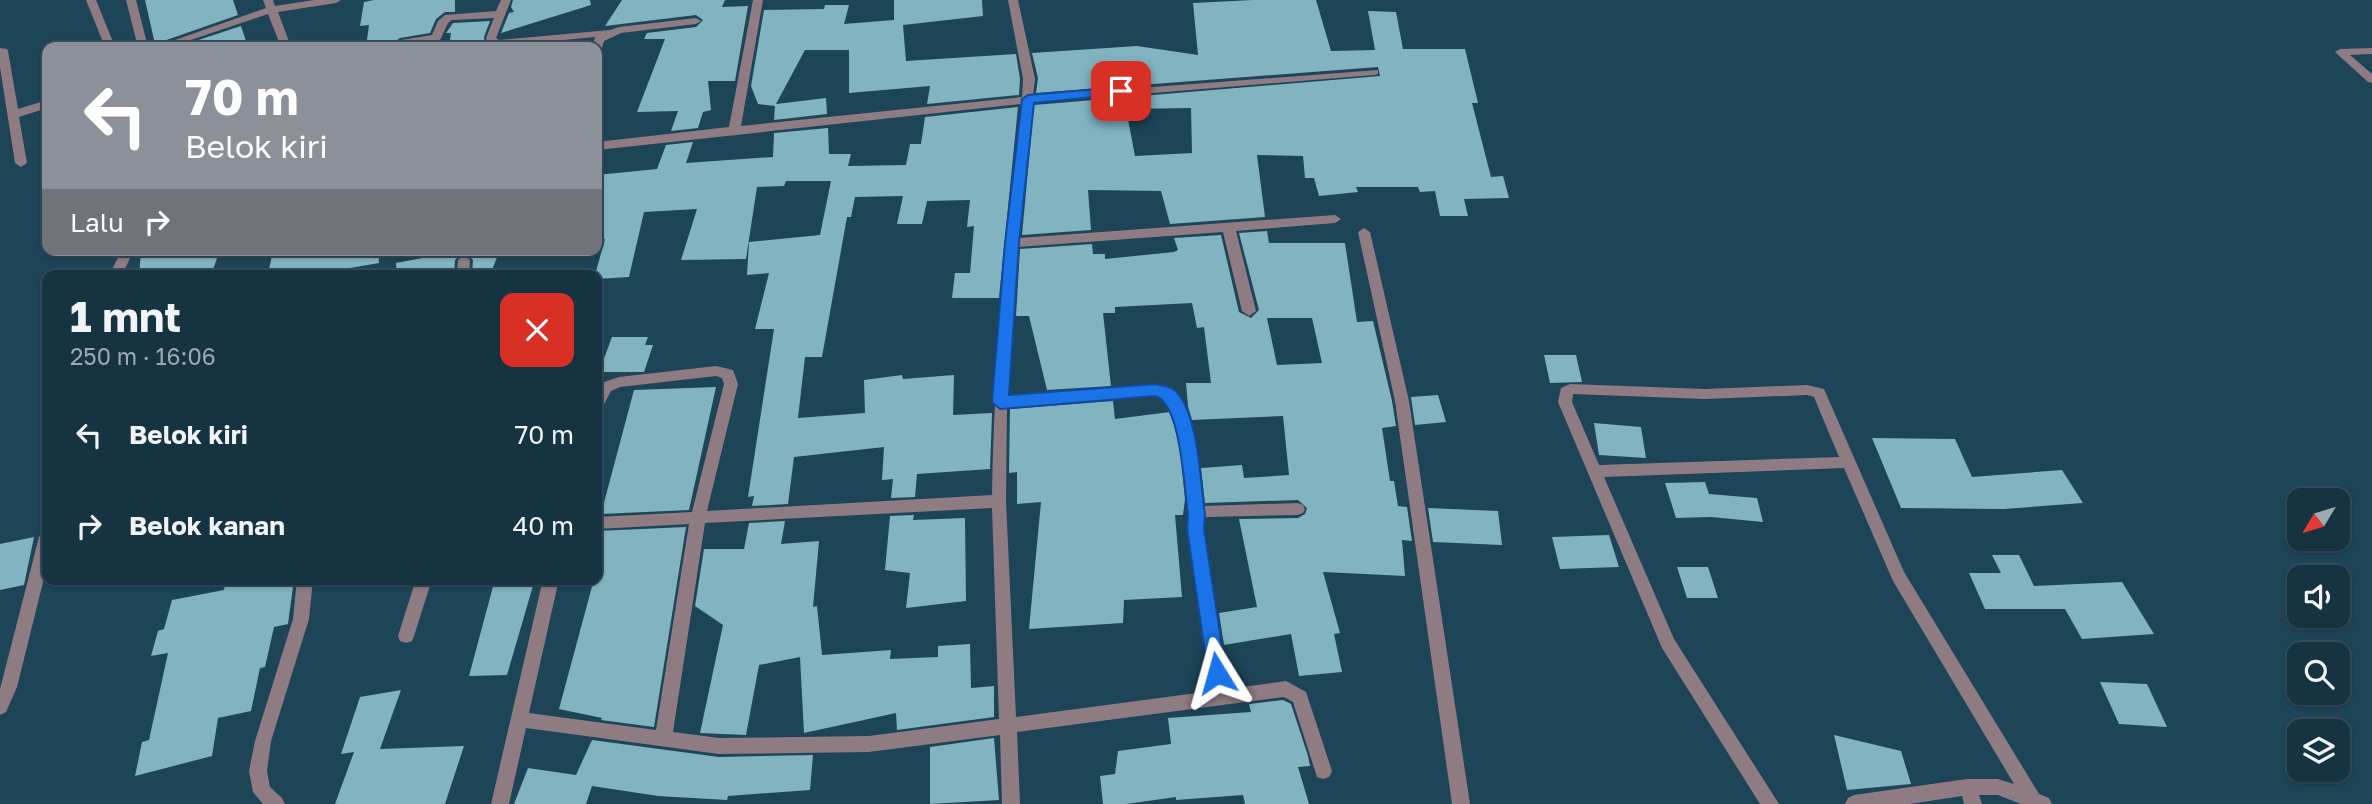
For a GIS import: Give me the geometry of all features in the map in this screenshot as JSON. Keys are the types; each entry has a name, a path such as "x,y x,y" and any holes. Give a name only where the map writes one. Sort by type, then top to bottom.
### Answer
{"street":[{"path":"91,0 108,42"},
{"path":"131,0 142,42"},
{"path":"173,42 271,5 336,0"},
{"path":"492,42 491,38 506,0"},
{"path":"735,129 758,0"},
{"path":"1011,804 999,501 1000,402 1012,243 1029,79 1013,0"},
{"path":"271,5 284,42"},
{"path":"408,42 436,38 443,21 449,17 500,14"},
{"path":"510,42 696,22"},
{"path":"598,42 608,33"},
{"path":"3,51 21,163"},
{"path":"2371,79 2340,52 2372,51"},
{"path":"602,145 1028,99 1374,72"},
{"path":"15,114 42,106"},
{"path":"1012,243 1229,229 1335,219"},
{"path":"1229,229 1249,312"},
{"path":"1364,232 1402,401 1461,804"},
{"path":"463,270 464,260"},
{"path":"602,387 619,382 716,371 728,374 731,384 698,518 663,740"},
{"path":"1770,804 1668,643 1565,402 1566,392 1570,389 1705,394 1814,391 1822,397 1898,576 2037,801"},
{"path":"1000,402 1155,390 1166,392 1173,398 1182,418 1196,514 1195,529 1221,697"},
{"path":"1594,471 1850,462"},
{"path":"602,523 999,501"},
{"path":"1196,514 1207,511 1298,509"},
{"path":"0,707 9,687 42,567"},
{"path":"276,804 262,792 258,771 263,741 301,620 305,585"},
{"path":"406,636 422,585"},
{"path":"500,804 550,585"},
{"path":"519,719 719,746 869,744 1286,689 1300,697 1322,771"},
{"path":"1854,804 1970,796 1998,787 2037,801"}],"building":[{"path":"145,0 233,0 238,15 155,42"},
{"path":"455,0 455,12 445,12 436,19 430,33 400,38 394,42 367,42 369,25 360,26 364,2"},
{"path":"513,0 590,0 591,5 501,33 509,13 514,12 511,7"},
{"path":"622,0 725,0 722,7 748,6 735,81 708,81 711,110 703,112 698,128 671,131 678,111 637,112 665,39 644,39 647,33 696,27 703,20 696,15 605,26"},
{"path":"894,0 982,0 983,16 903,25 906,61 1016,54 1020,79 1019,95 927,104 930,86 849,93 849,50 805,50 776,104 826,98 827,114 774,120 775,106 758,104 751,86 764,10 824,9 825,5 849,5 844,24 894,20"},
{"path":"1316,0 1331,51 1375,50 1368,11 1396,12 1403,49 1465,49 1478,103 1472,103 1491,177 1503,176 1509,198 1464,199 1468,216 1440,216 1435,191 1420,192 1418,187 1356,187 1358,192 1319,196 1314,178 1305,178 1303,156 1257,155 1265,217 1170,224 1161,191 1088,190 1091,230 1022,235 1034,105 1380,76 1378,67 1036,93 1038,78 1032,53 1137,46 1198,55 1193,3","holes":["1191,108 1192,153 1135,156 1126,109"]},
{"path":"490,21 484,42 450,42 451,33 446,33 453,23"},
{"path":"241,26 246,42 192,42"},
{"path":"1018,107 999,298 952,298 955,273 970,273 974,226 967,227 970,200 927,201 922,224 897,224 903,196 855,197 851,217 847,217 822,357 805,357 798,418 865,413 864,380 902,375 903,379 954,375 953,415 992,413 990,469 917,474 915,497 891,498 893,479 882,480 884,447 794,457 788,504 752,506 754,496 748,497 774,329 755,329 769,273 747,275 749,242 820,235 831,181 786,181 784,186 757,187 746,259 681,260 697,209 644,212 629,277 602,279 602,270 596,270 605,239 602,239 602,174 657,169 666,145 693,142 686,163 773,157 774,133 828,128 829,154 851,154 848,166 906,165 910,144 921,144 925,117"},
{"path":"1267,231 1269,243 1345,243 1357,322 1373,321 1392,401 1396,426 1382,428 1390,481 1394,481 1398,506 1407,507 1412,541 1402,540 1405,576 1323,572 1340,633 1334,634 1342,672 1299,676 1291,634 1224,645 1219,613 1257,607 1239,519 1298,518 1305,514 1307,508 1298,500 1205,503 1201,468 1242,465 1244,478 1289,475 1283,416 1192,420 1186,383 1211,383 1204,327 1197,328 1192,303 1115,307 1115,313 1103,313 1111,386 1047,390 1029,316 1016,316 1020,249 1092,244 1093,254 1105,254 1105,259 1174,252 1178,250 1174,238 1221,235 1239,312 1251,318 1259,310 1239,233","holes":["1267,318 1312,318 1322,363 1277,365"]},
{"path":"141,256 218,256 213,270 139,270"},
{"path":"272,256 378,256 379,263 339,270 269,270"},
{"path":"433,256 460,256 455,260 454,270 397,270 396,263"},
{"path":"468,256 498,256 492,270 472,270 473,260"},
{"path":"612,337 648,337 645,345 653,345 644,372 602,372 602,364"},
{"path":"1544,355 1576,355 1582,382 1550,383"},
{"path":"716,387 689,510 602,514 634,390"},
{"path":"1438,395 1446,422 1415,425 1411,397"},
{"path":"1113,401 1115,419 1170,412 1172,417 1180,448 1185,499 1183,515 1175,515 1182,597 1124,600 1123,623 1029,629 1041,502 1017,504 1017,472 1009,473 1010,409"},
{"path":"1594,423 1641,427 1646,458 1599,455"},
{"path":"1872,438 1955,439 1972,477 2062,470 2083,503 2004,509 1901,508"},
{"path":"1705,482 1709,494 1757,498 1763,522 1711,517 1676,518 1665,483"},
{"path":"1428,508 1498,511 1502,545 1433,542"},
{"path":"914,515 913,520 965,518 966,601 906,608 910,573 885,570 890,516"},
{"path":"785,521 781,544 819,541 813,607 817,606 822,655 891,650 890,659 938,657 938,646 970,644 971,688 994,686 994,717 897,730 896,713 804,733 800,657 759,665 746,735 700,733 723,625 695,606 704,549 744,549 749,523"},
{"path":"686,527 654,727 601,720 602,718 559,709 592,585 602,585 602,531"},
{"path":"1609,535 1619,567 1560,569 1552,537"},
{"path":"34,537 24,585 0,590 0,544"},
{"path":"1992,555 2019,555 2034,586 2122,582 2154,634 2082,639 2065,609 1985,609 1969,573 2001,573"},
{"path":"1677,567 1708,567 1718,598 1687,598"},
{"path":"225,585 293,585 288,624 274,627 265,667 260,668 251,711 218,718 212,756 135,776 142,742 149,740 168,653 151,656 158,631 164,629 172,600 224,590"},
{"path":"493,585 533,585 507,675 469,676"},
{"path":"2100,682 2147,684 2167,727 2119,724"},
{"path":"401,690 380,749 464,746 445,804 335,804 354,752 341,754 360,697"},
{"path":"1283,700 1291,704 1308,756 1310,766 1298,767 1309,804 1245,804 1243,795 1176,800 1176,797 1126,804 1103,804 1100,776 1115,774 1118,751 1171,744 1168,718 1251,712 1249,704"},
{"path":"1834,735 1901,751 1911,784 1847,790"},
{"path":"994,738 999,800 930,804 930,747"},
{"path":"592,740 719,757 813,755 810,790 728,796 727,800 658,796 592,786 586,804 514,804 528,768 576,775"}],"route":[{"path":"1121,91 1028,99 1012,243 1000,402 1155,390 1166,392 1173,398 1182,418 1196,514 1195,529 1217,673"}]}
